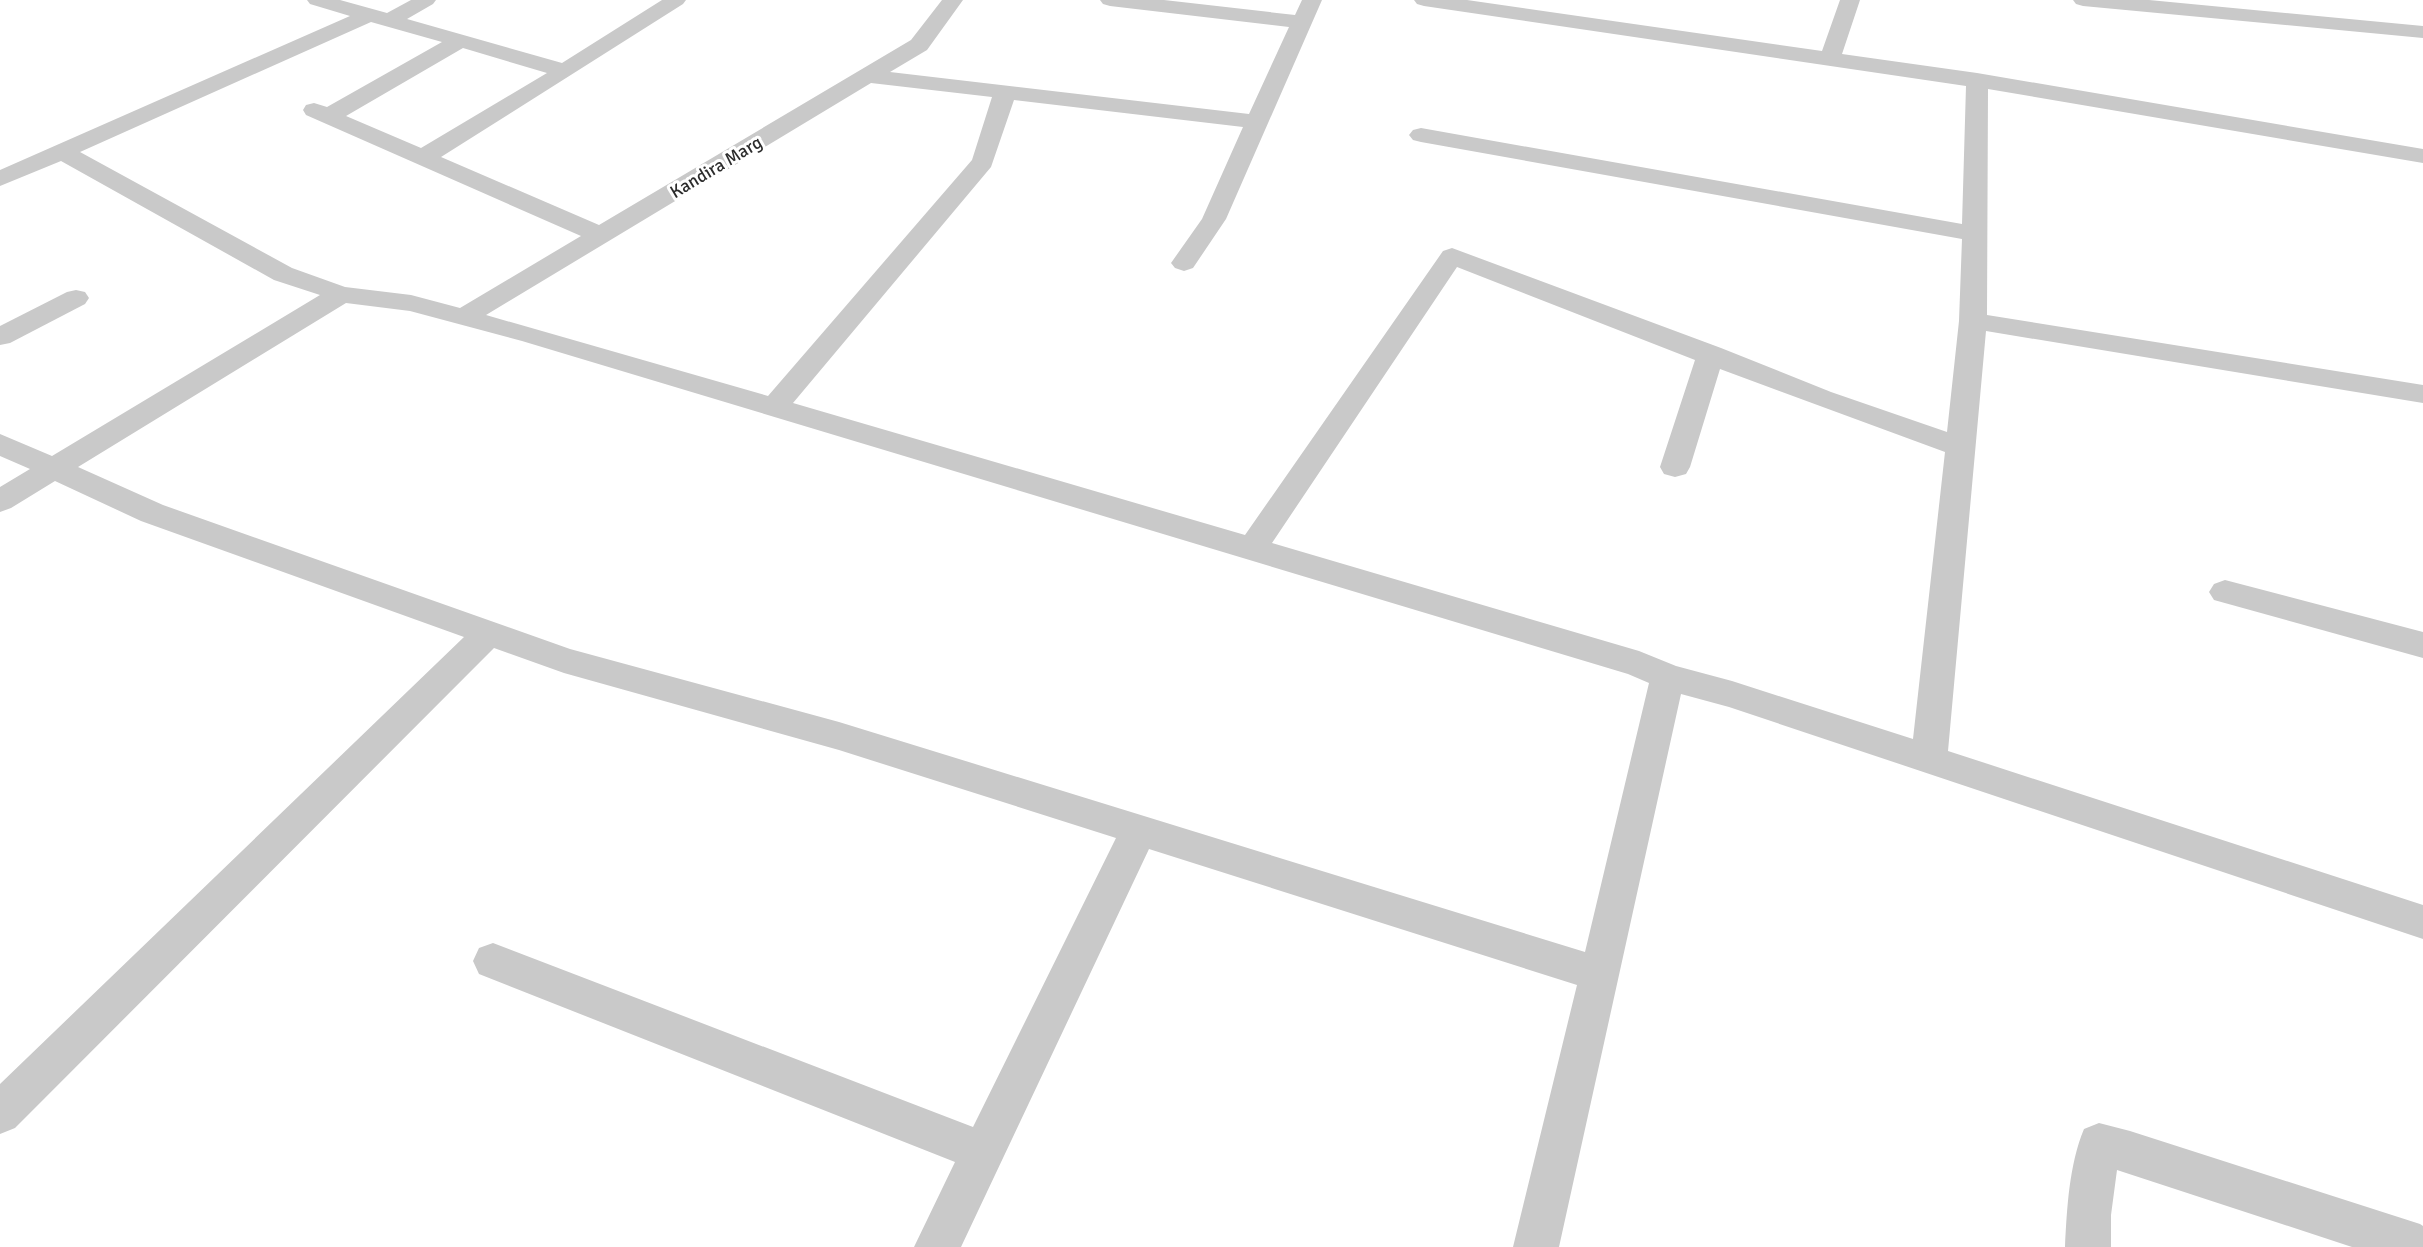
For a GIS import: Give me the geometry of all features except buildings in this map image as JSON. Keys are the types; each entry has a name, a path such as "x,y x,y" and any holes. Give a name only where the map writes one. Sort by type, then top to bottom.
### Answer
{"street":[{"path":"317,0 565,71"},
{"path":"0,179 426,0"},
{"path":"422,158 676,0"},
{"name":"Kandira Marg","path":"463,317 919,45 953,0"},
{"path":"1110,0 1302,22"},
{"path":"1184,263 1214,219 1311,0"},
{"path":"1424,0 1977,80 2423,156"},
{"path":"1830,59 1850,0"},
{"path":"2083,0 2246,8 2423,32"},
{"path":"460,41 322,113 600,235"},
{"path":"868,76 1257,122"},
{"path":"1929,759 1973,321 1977,80"},
{"path":"774,407 983,162 1005,92"},
{"path":"1421,135 1974,234"},
{"path":"62,151 283,274 341,294 411,303 532,335 1639,664 1668,677 1732,694 2423,922"},
{"path":"1252,549 1452,256 1821,398 1960,447"},
{"path":"0,501 341,294"},
{"path":"0,337 76,298"},
{"path":"1973,321 2423,394"},
{"path":"1675,466 1711,354"},
{"path":"0,444 152,513 564,660 839,736 1599,974"},
{"path":"2225,592 2423,645"},
{"path":"0,1113 489,633"},
{"path":"1536,1247 1668,677"},
{"path":"938,1247 1139,830"},
{"path":"493,961 983,1152"},
{"path":"2088,1247 2088,1215 2099,1144 2130,1152 2420,1247"}]}
